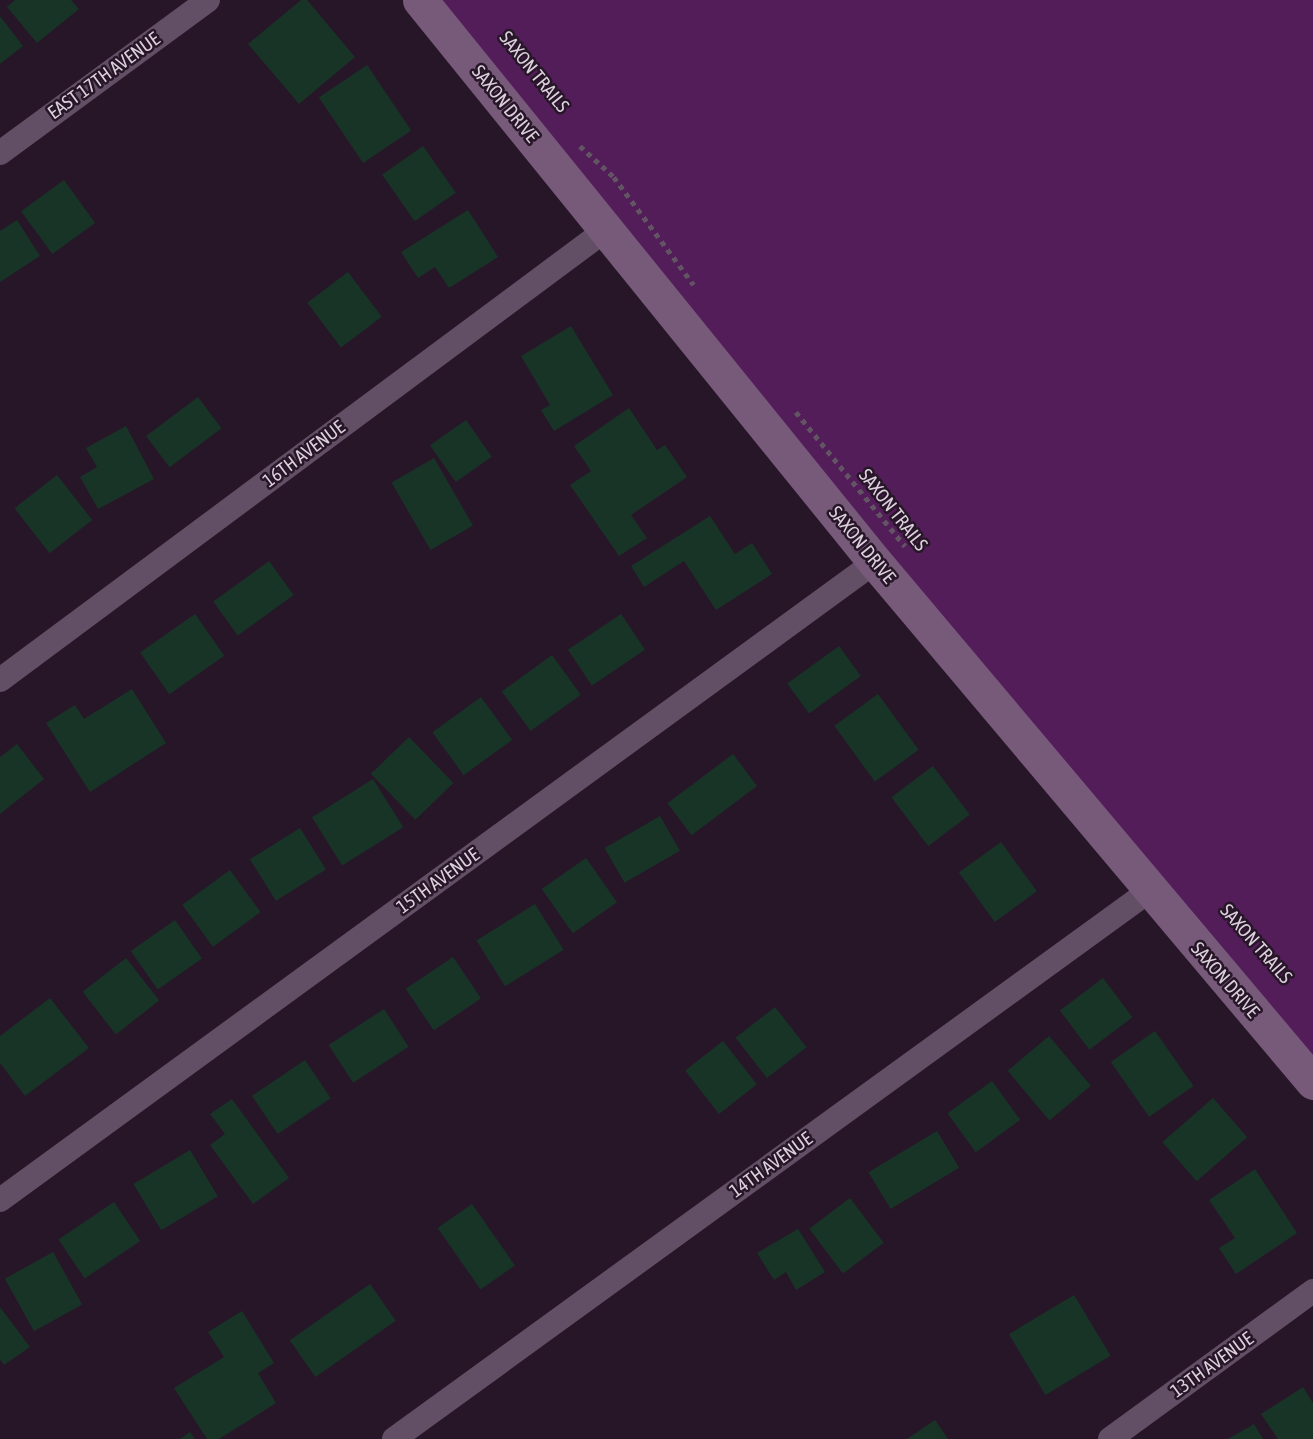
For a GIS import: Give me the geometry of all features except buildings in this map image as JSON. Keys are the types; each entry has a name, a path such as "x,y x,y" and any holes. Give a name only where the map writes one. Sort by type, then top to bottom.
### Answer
{"street":[{"name":"EAST 17TH AVENUE","path":"0,153 208,0"},
{"name":"SAXON DRIVE","path":"420,0 875,562 1149,891 1313,1082"},
{"name":"16TH AVENUE","path":"0,680 607,229"},
{"name":"15TH AVENUE","path":"0,1200 875,562"},
{"name":"14TH AVENUE","path":"394,1439 1149,891"},
{"name":"13TH AVENUE","path":"1110,1439 1313,1291"}],"path":[{"path":"575,141 614,177 699,293"},
{"name":"SAXON TRAILS","path":"786,400 906,548"}],"shaded area":[{"path":"420,0 1313,0 1313,1082"}]}
